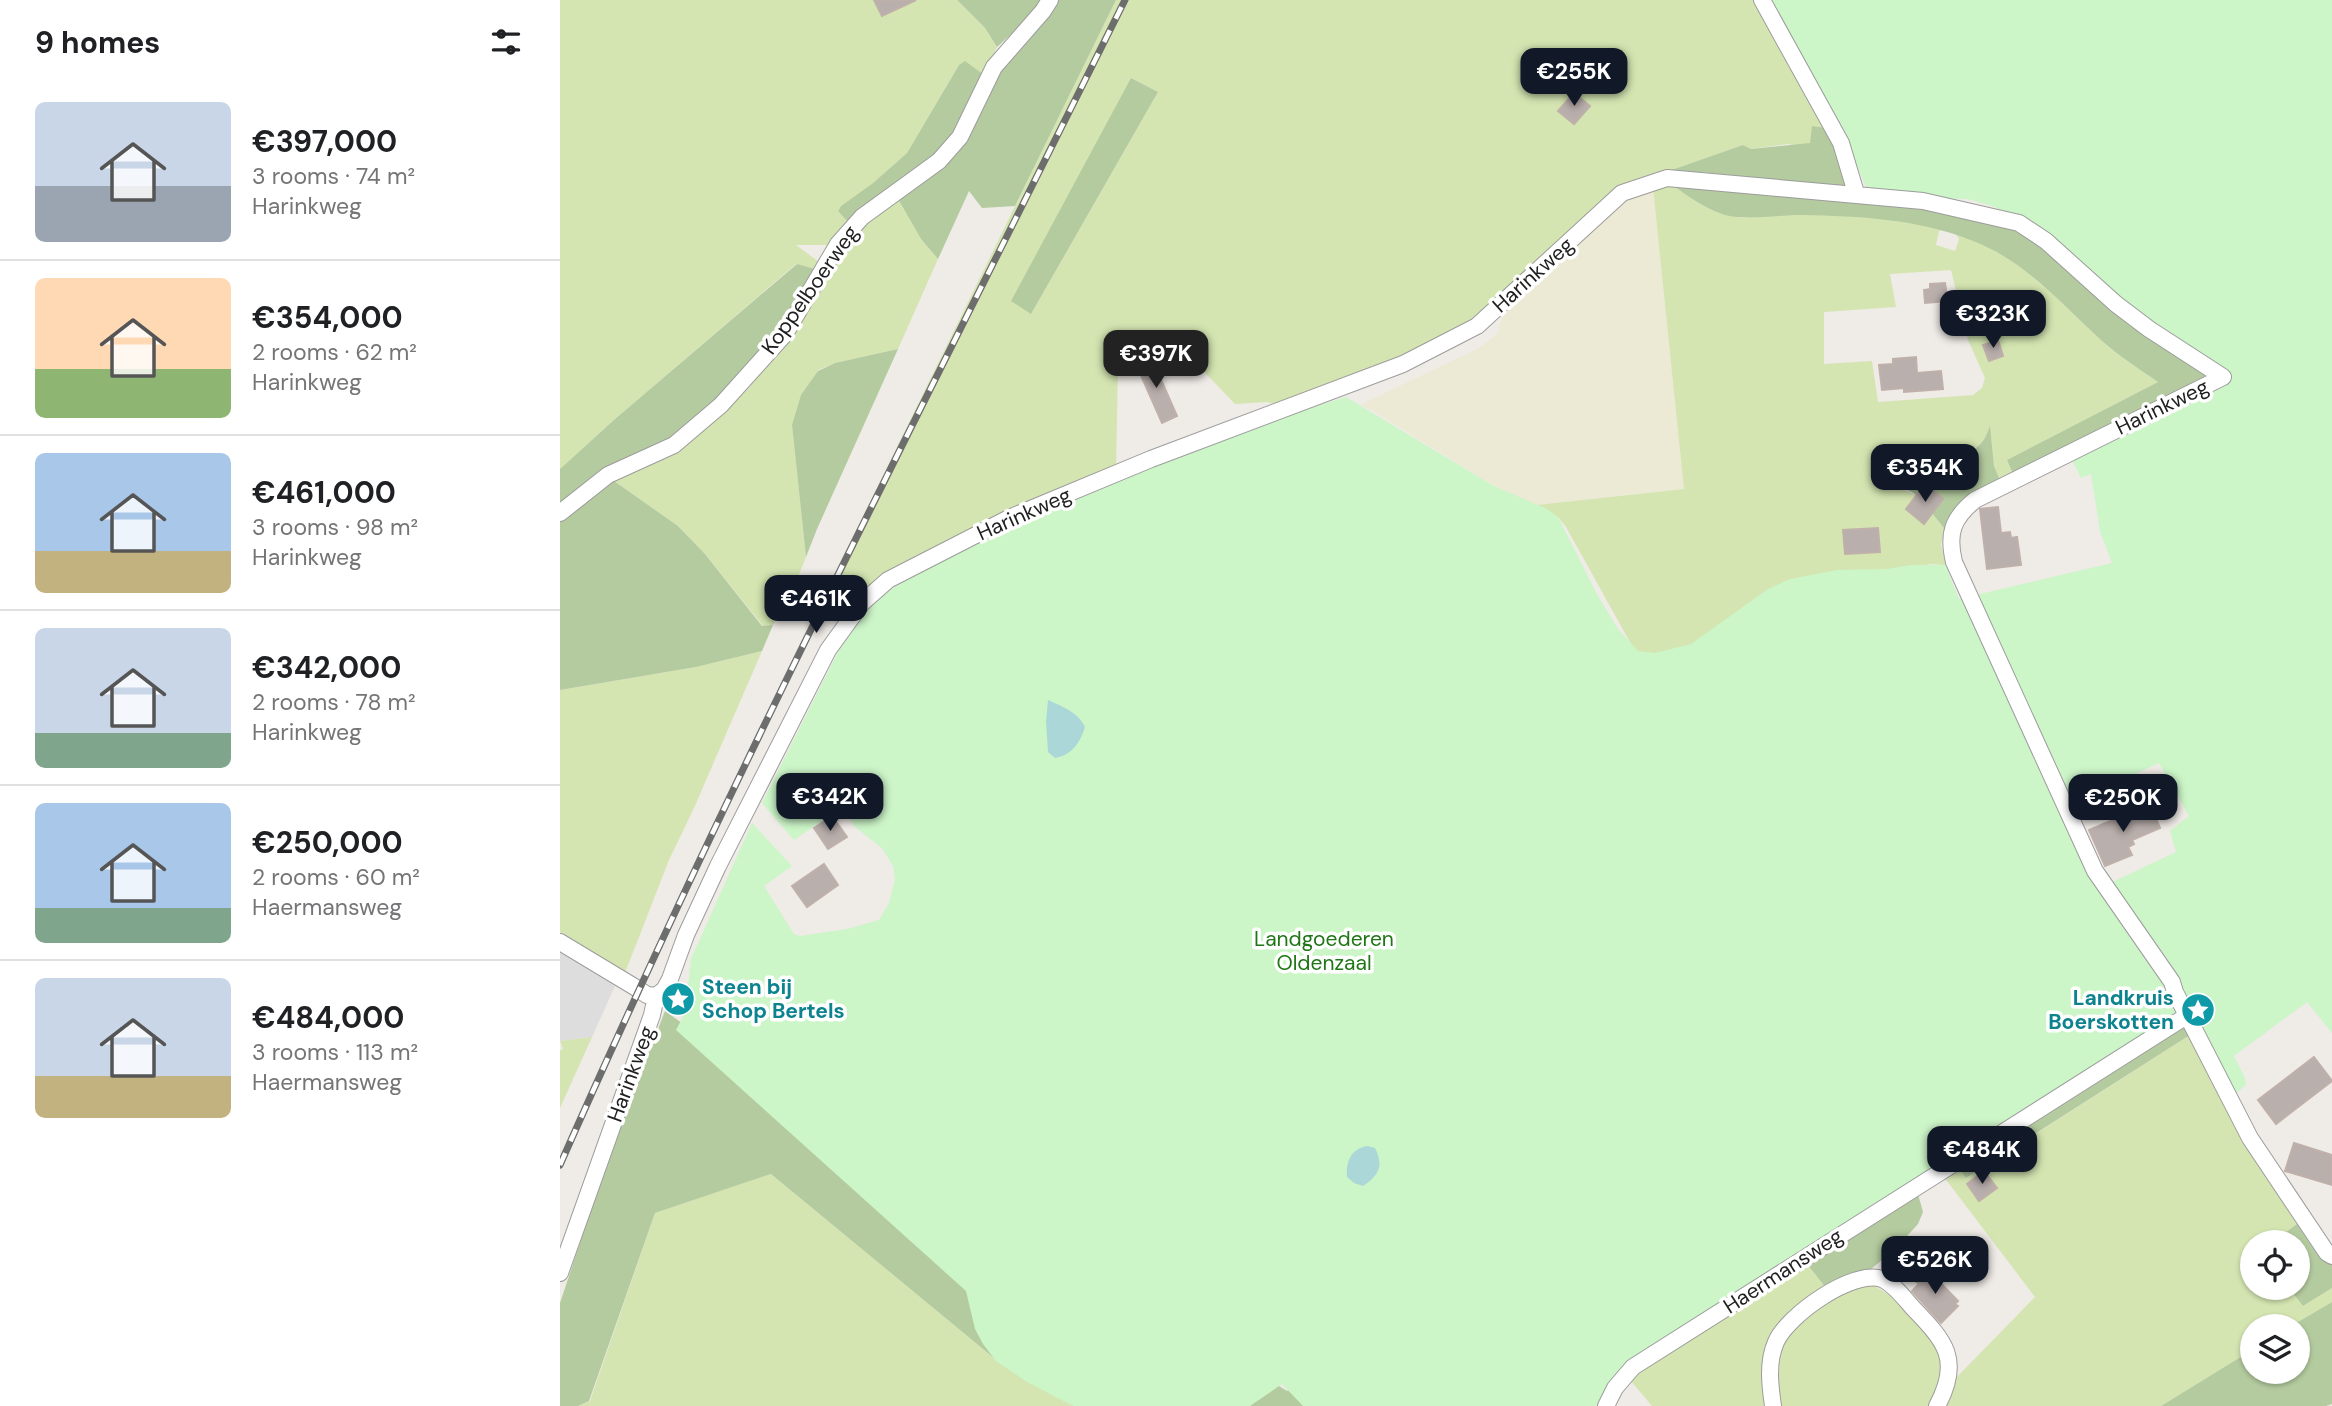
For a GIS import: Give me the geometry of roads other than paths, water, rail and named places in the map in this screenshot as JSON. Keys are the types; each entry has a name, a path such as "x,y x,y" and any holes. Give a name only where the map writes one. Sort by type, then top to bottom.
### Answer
{"street":[{"name":"Koppelboerweg","path":"560,513 608,475 674,444 722,405 785,334 838,244 862,217 920,177 939,161 960,137 994,67 1044,11 1050,0"},
{"path":"1762,0 1840,143 1856,193"},
{"name":"Harinkweg","path":"560,1273 656,996 664,990 670,979 718,866 828,650 862,603 888,580 1009,518 1151,459 1403,365 1477,327 1622,193 1667,178 1923,201 2019,223 2046,241 2116,304 2149,329 2223,377 1975,500 1960,512 1955,520 1950,547 1954,562 2095,871 2172,982 2188,1014"},
{"path":"560,942 647,995 656,996"},
{"path":"2188,1014 2250,1138 2332,1256"},
{"name":"Haermansweg","path":"1606,1406 1615,1388 1633,1367 2188,1014"},
{"path":"1773,1406 1770,1367 1776,1342 1791,1321 1811,1303 1841,1286 1867,1279 1881,1279 1894,1287 1942,1337 1948,1354 1950,1374 1937,1406"}],"water":[{"path":"1048,700 1074,714 1085,727 1074,747 1055,758 1048,752"},
{"path":"1367,1146 1375,1148 1379,1165 1373,1178 1363,1186 1347,1177 1347,1171 1353,1153"}],"railway":[{"path":"560,1165 626,1017 765,725 1125,0"}],"place":[{"name":"Steen bij Schop Bertels","path":"678,999"},
{"name":"Landkruis Boerskotten","path":"2198,1010"}],"park label":[{"name":"Landgoederen Oldenzaal","path":"1324,951"}]}
